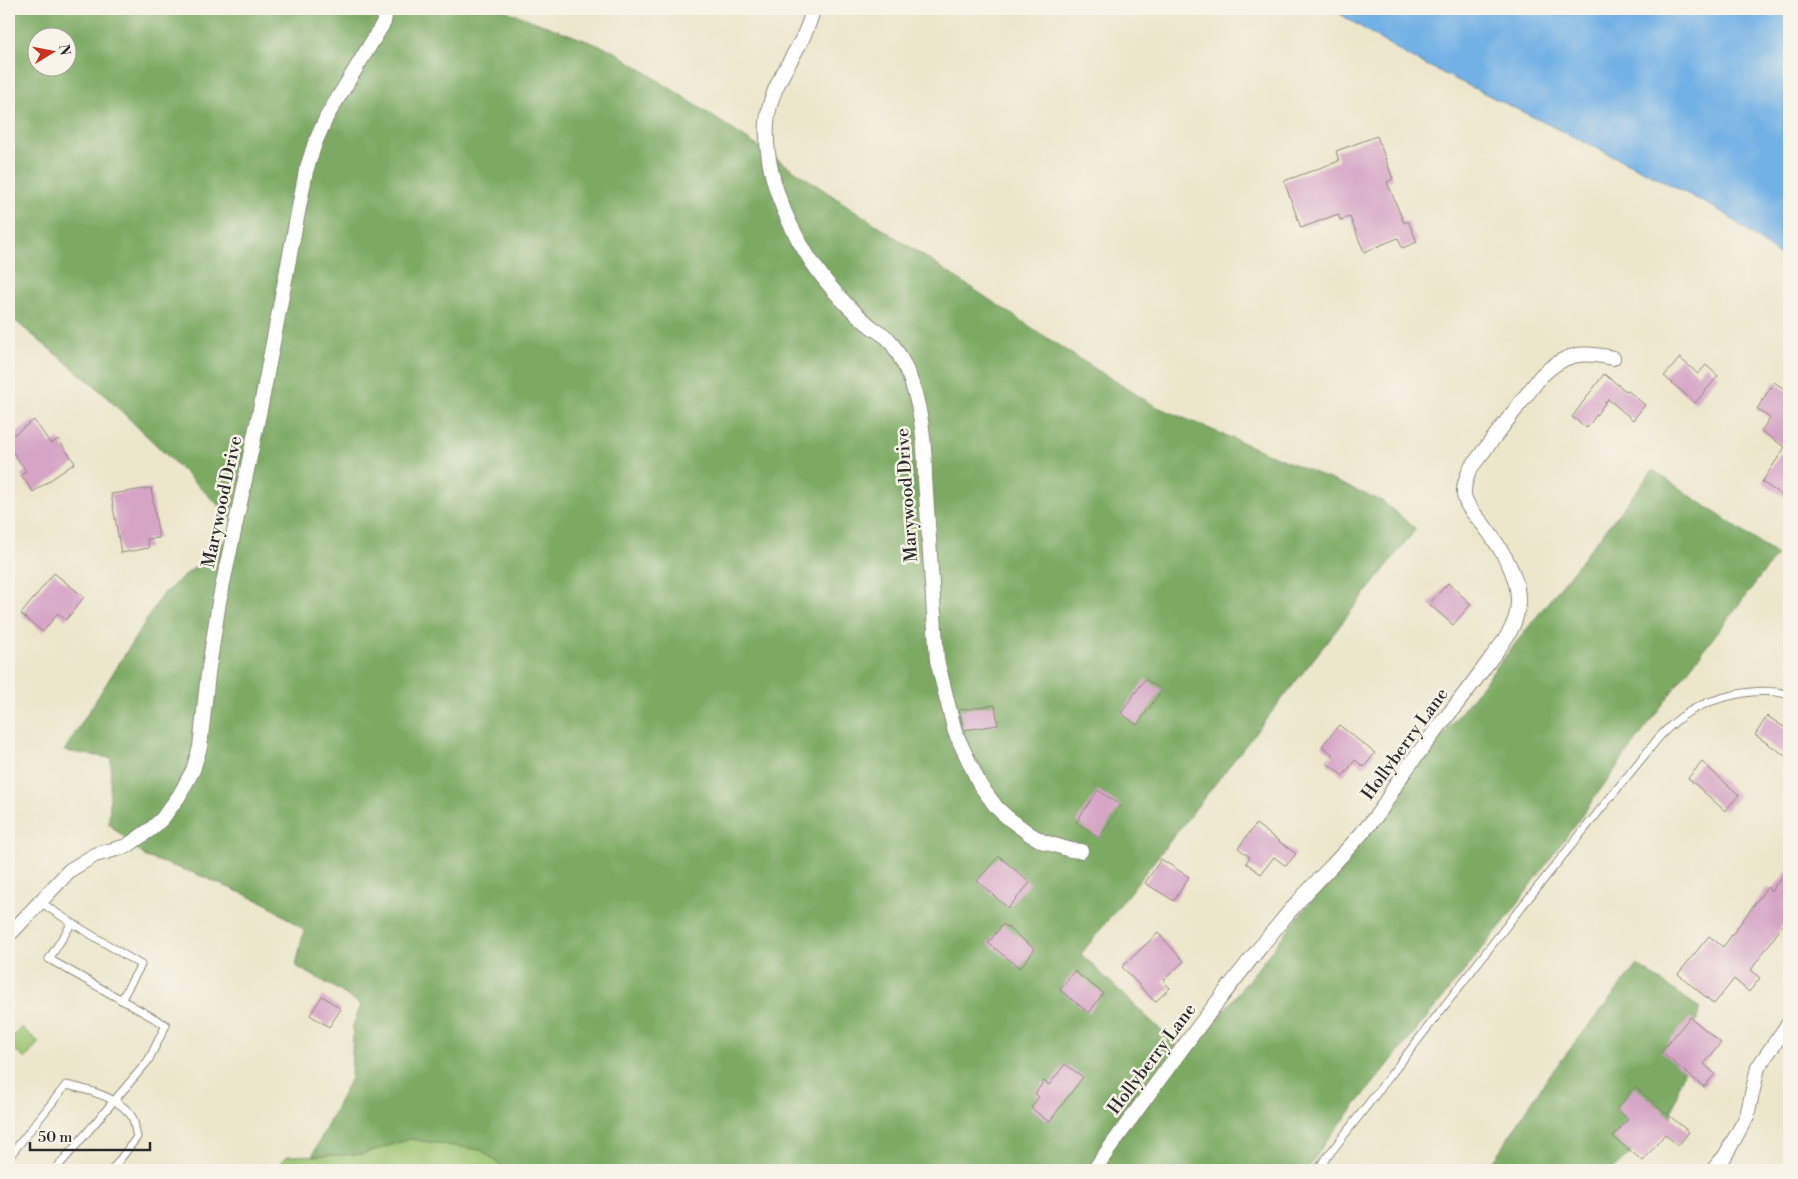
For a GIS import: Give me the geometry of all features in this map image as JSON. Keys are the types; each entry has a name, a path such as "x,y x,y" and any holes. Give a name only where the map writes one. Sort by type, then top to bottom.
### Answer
{"street":[{"name":"Marywood Drive","path":"9,935 59,880 82,862 109,850 127,846 151,829 175,802 193,770 200,747 208,674 219,602 262,400 306,170 327,116 384,22 386,9"},
{"name":"Marywood Drive","path":"813,9 805,36 779,79 767,121 767,150 784,209 810,261 828,284 847,306 889,340 904,365 914,392 922,420 925,449 925,478 937,660 955,732 973,772 997,808 1019,827 1044,842 1081,851"},
{"name":"Hollyberry Lane","path":"1094,1170 1165,1070 1284,919 1358,838 1379,812 1403,773 1476,679 1512,628 1518,613 1519,598 1516,582 1510,565 1494,539 1466,504 1464,484 1470,469 1541,376 1554,364 1566,357 1578,354 1592,354 1613,358"},
{"path":"1713,1170 1725,1156 1747,1116 1758,1067 1789,1023"}],"lane":[{"path":"1317,1170 1515,915 1605,802 1666,730 1676,720 1690,711 1715,700 1746,692 1766,691 1789,695"},
{"path":"39,902 141,965 121,1000"},
{"path":"55,1170 148,1060 166,1025 49,959 72,923"},
{"path":"9,1157 66,1085 86,1088 113,1101 132,1118 137,1136 112,1170"}],"green space":[{"path":"9,9 501,9 614,51 1070,353 1155,406 1382,501 1416,529 1081,954 1188,1056 1653,470 1777,555 1679,682 1504,922 1324,1144 1307,1170 508,1170 481,1150 410,1139 362,1154 312,1156 351,1078 353,1025 361,1005 296,966 304,930 265,903 194,873 146,857 109,824 111,758 64,751 162,595 241,527 95,386 9,316"},
{"path":"1637,965 1700,1008 1671,1117 1612,1170 1487,1170 1548,1077"},
{"path":"21,1027 39,1042 25,1059 9,1045 9,1042"},
{"path":"410,1139 481,1150 508,1170 272,1170 288,1156 362,1154"}],"water":[{"path":"1332,9 1789,9 1789,263 1724,213 1654,176 1408,56"}],"building":[{"path":"1377,136 1393,179 1387,182 1404,223 1408,221 1417,242 1402,248 1398,238 1364,252 1350,217 1340,220 1338,214 1301,228 1284,181 1339,161 1336,151"},
{"path":"1680,358 1698,374 1706,365 1718,376 1695,403 1664,376"},
{"path":"1604,374 1645,405 1633,420 1608,399 1587,428 1572,417"},
{"path":"1774,382 1789,392 1789,500 1762,482 1785,447 1761,431 1770,418 1757,409"},
{"path":"34,420 51,444 58,439 75,463 33,492 21,475 26,471 9,447 9,438"},
{"path":"151,488 159,538 147,539 149,548 121,553 111,494"},
{"path":"54,573 84,597 66,620 58,613 43,632 21,614"},
{"path":"1448,583 1471,604 1453,625 1429,604"},
{"path":"1145,679 1162,690 1137,725 1121,713"},
{"path":"995,705 998,725 964,730 959,710"},
{"path":"1767,716 1789,730 1789,758 1755,735"},
{"path":"1339,725 1375,753 1364,767 1355,760 1343,776 1327,763 1333,755 1322,746"},
{"path":"1702,762 1739,795 1725,811 1688,778"},
{"path":"1098,790 1121,806 1099,838 1076,822"},
{"path":"1256,824 1296,854 1286,866 1274,857 1261,874 1246,863 1250,857 1238,848"},
{"path":"999,856 1030,883 1008,908 977,881"},
{"path":"1161,859 1189,877 1174,901 1145,883"},
{"path":"1789,869 1789,930 1783,925 1751,970 1760,978 1749,992 1734,979 1714,1004 1678,974 1709,936 1723,947 1767,887 1771,891"},
{"path":"1003,924 1035,949 1020,968 988,943"},
{"path":"1158,933 1184,961 1163,981 1170,988 1155,1002 1122,967"},
{"path":"1074,971 1103,993 1089,1013 1060,990"},
{"path":"322,996 341,1009 329,1027 310,1015"},
{"path":"1690,1017 1721,1043 1704,1064 1715,1074 1704,1087 1661,1052"},
{"path":"1065,1064 1083,1077 1049,1122 1031,1108 1039,1097 1035,1094 1044,1081 1049,1085"},
{"path":"1635,1087 1689,1132 1678,1146 1665,1134 1643,1161 1613,1137 1628,1119 1616,1109"}]}
